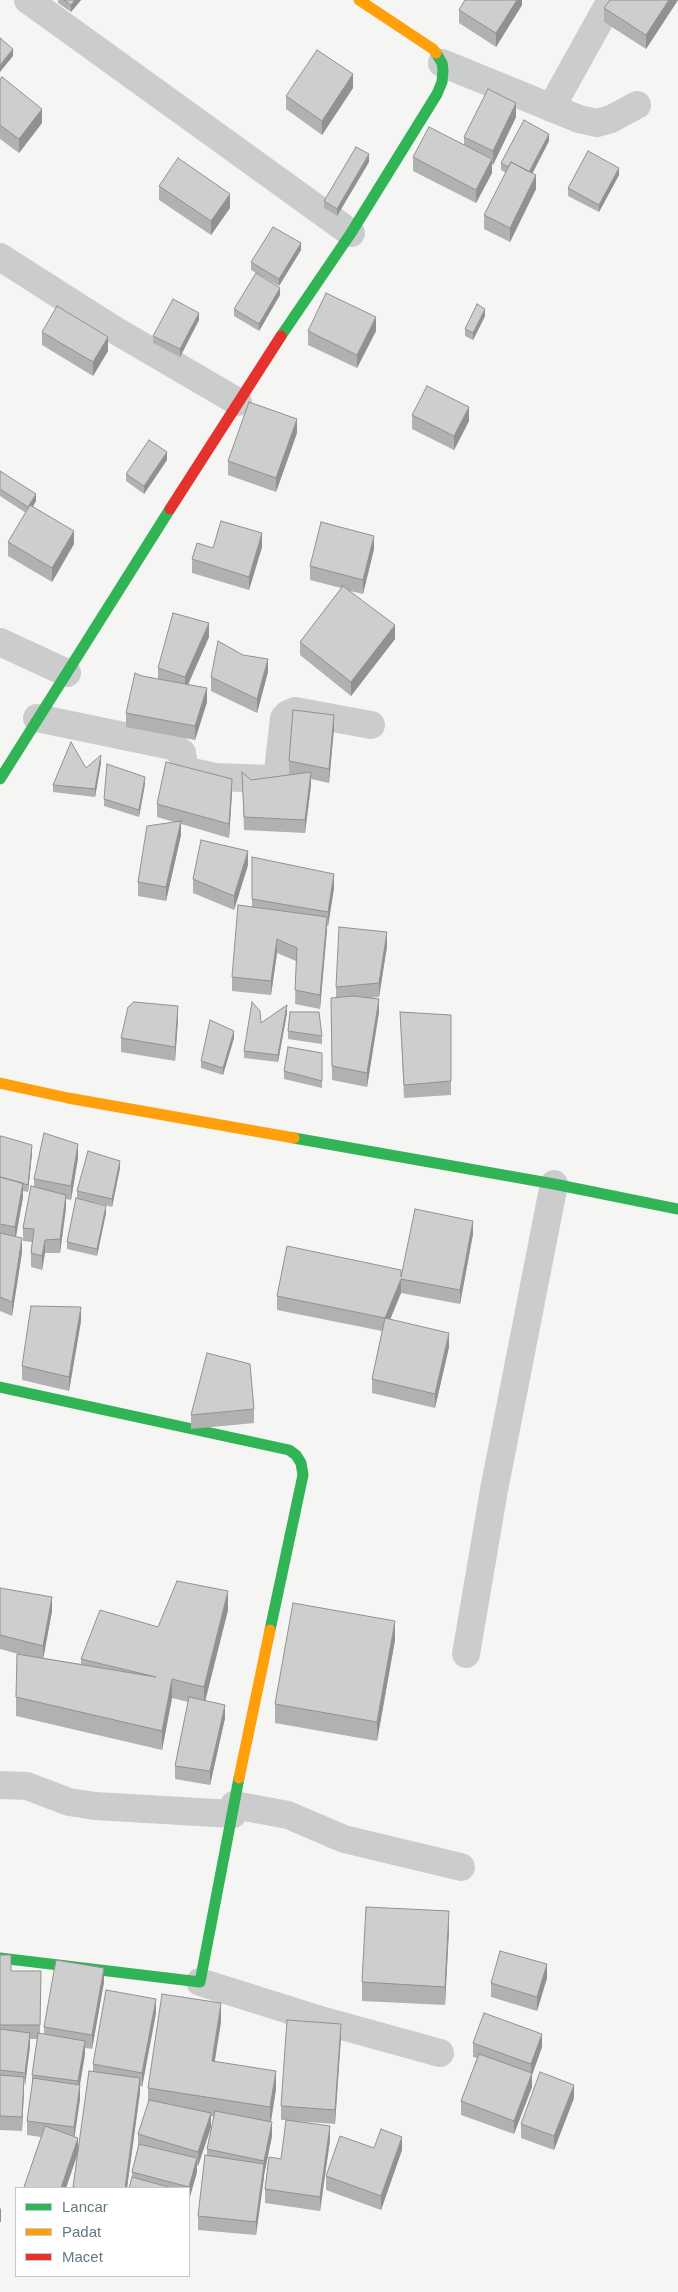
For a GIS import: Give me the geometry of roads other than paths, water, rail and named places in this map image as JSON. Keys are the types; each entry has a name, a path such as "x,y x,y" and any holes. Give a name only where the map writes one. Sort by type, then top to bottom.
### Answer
{"street":[{"path":"28,0 351,233"},
{"path":"0,779 238,402 351,233 437,94 442,82 442,63 433,49 359,0"},
{"path":"550,108 611,0"},
{"path":"442,63 550,108 579,119 597,123 611,119 637,105"},
{"path":"0,257 238,402"},
{"path":"0,642 67,673"},
{"path":"37,718 172,746 182,754 184,764 192,772 216,777 270,779 275,777 278,771 284,718 288,714 295,712 372,725"},
{"path":"0,1083 68,1098 554,1184 678,1210"},
{"path":"466,1654 494,1490 554,1184"},
{"path":"0,1387 277,1447 289,1450 301,1462 303,1475 200,1982"},
{"path":"0,1785 27,1786 69,1802 95,1806 234,1810 288,1815 344,1839 460,1867"},
{"path":"0,1958 200,1982 324,2021 440,2053"}]}
